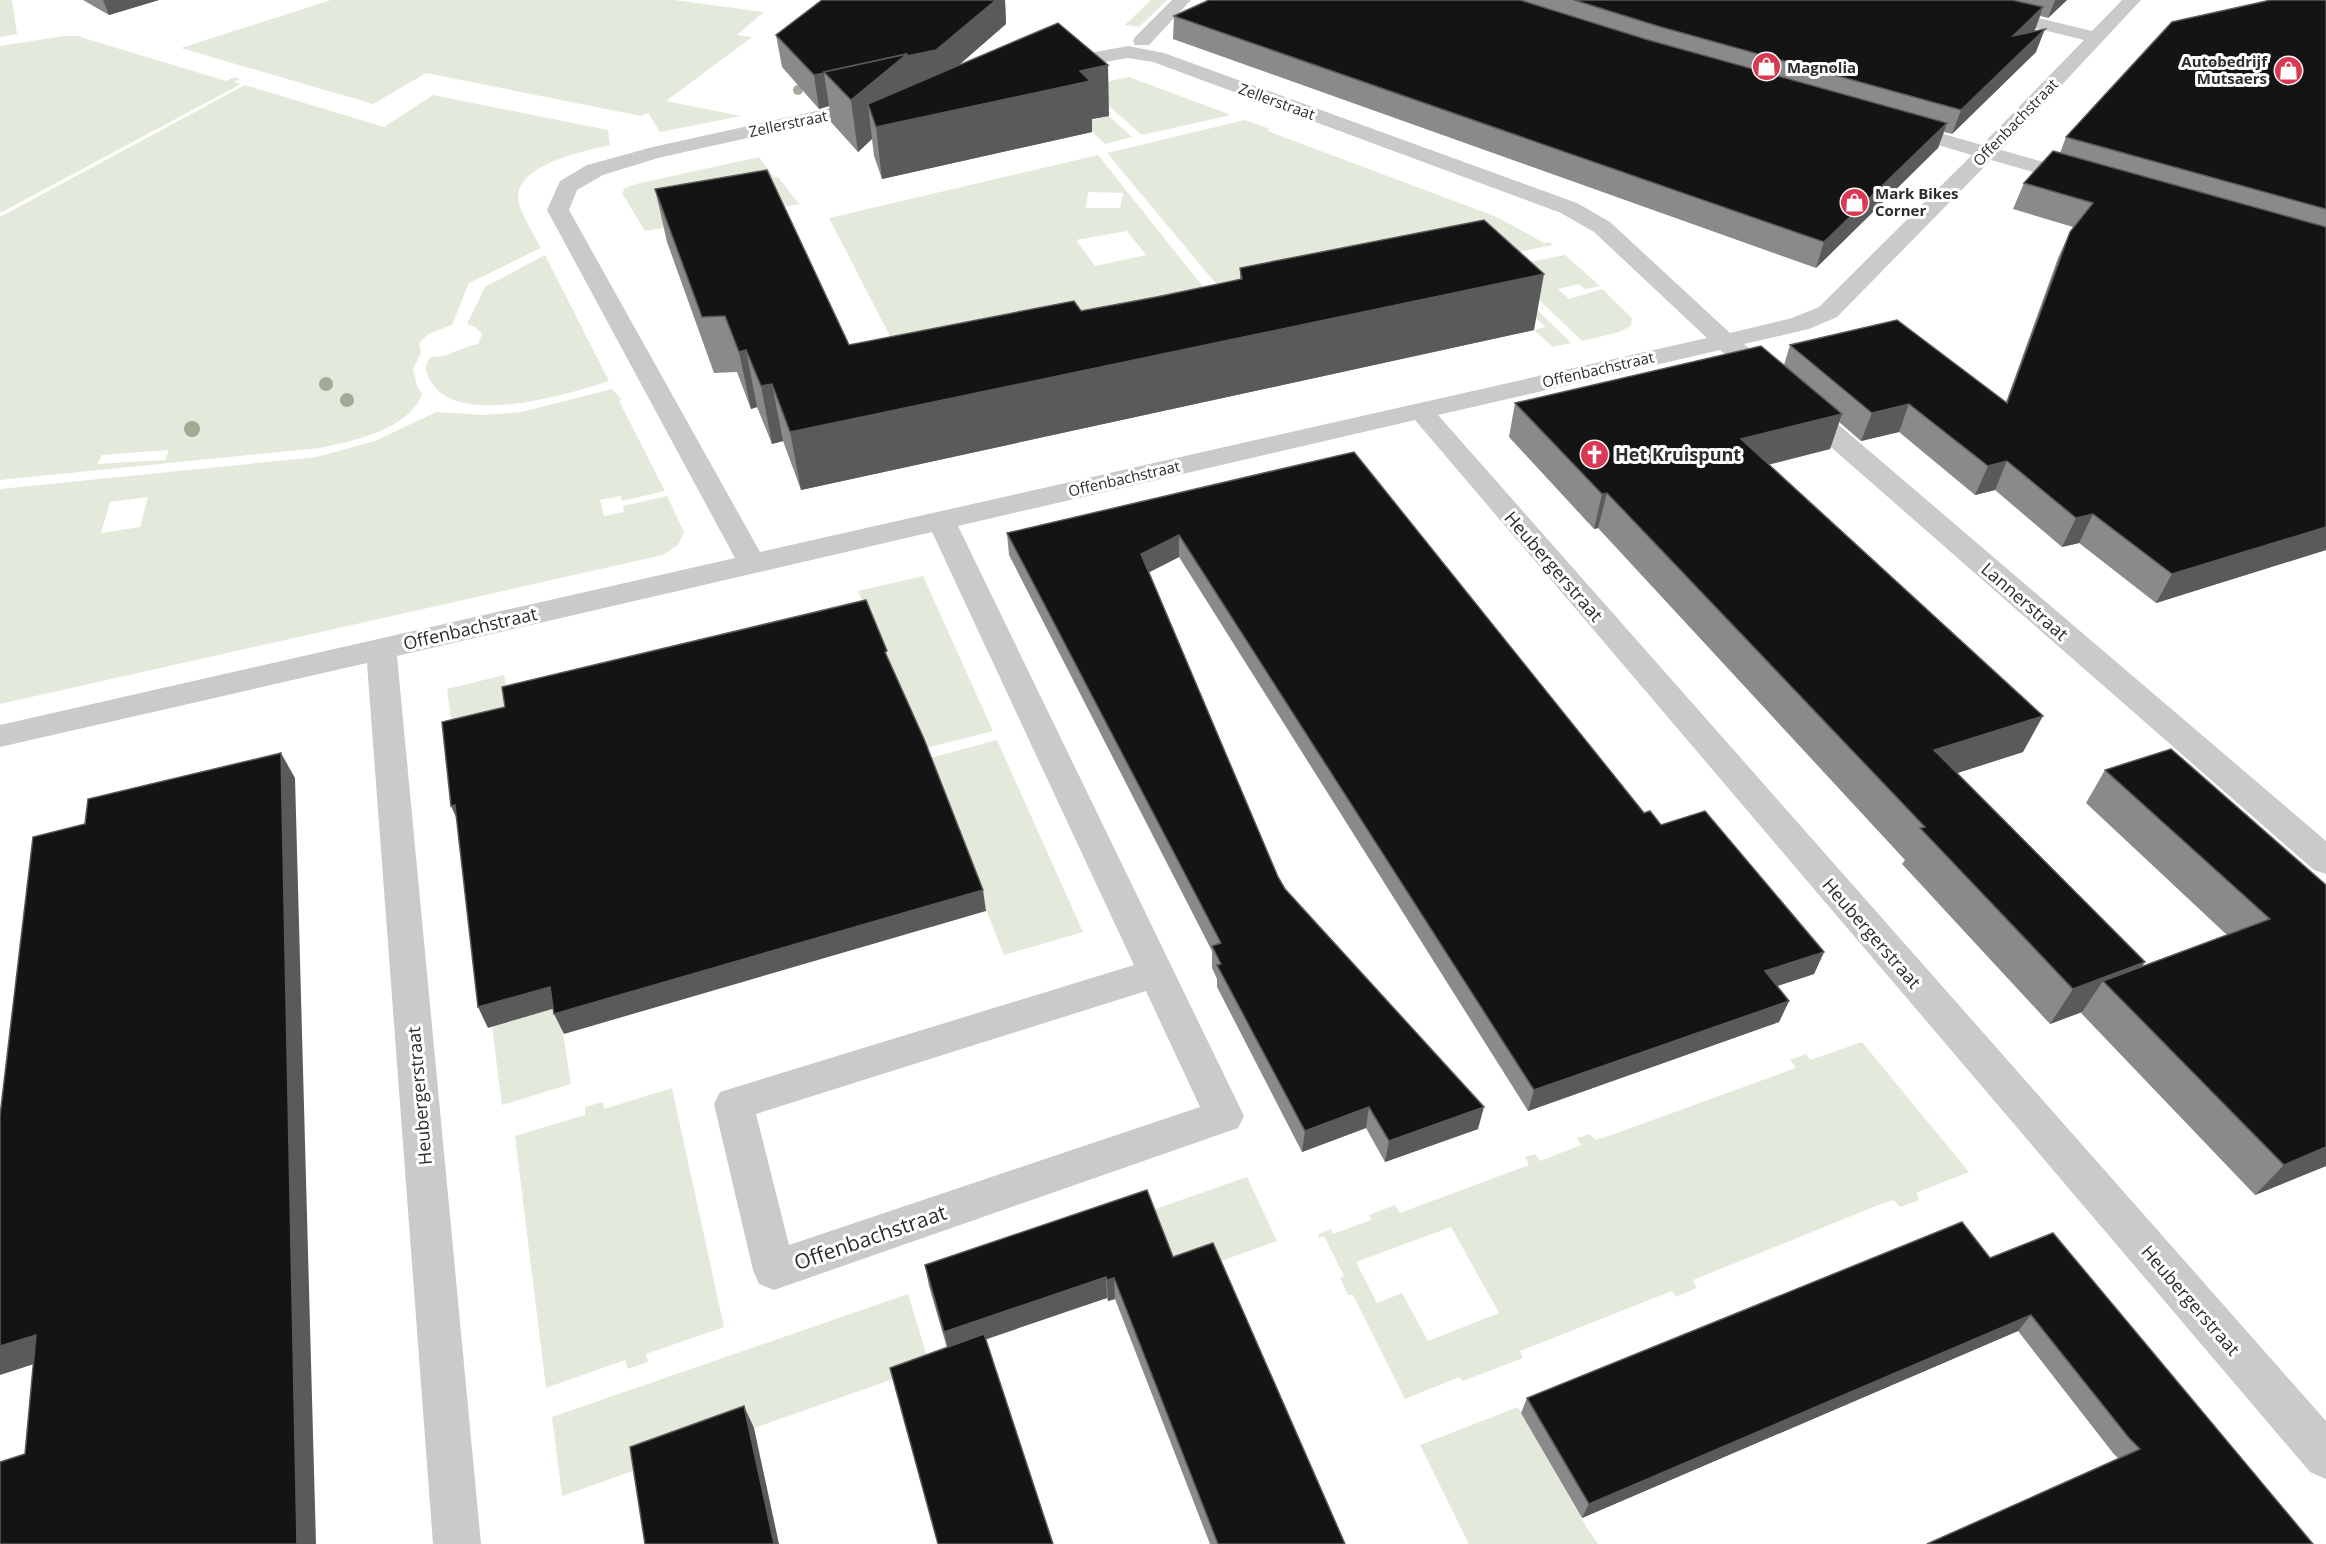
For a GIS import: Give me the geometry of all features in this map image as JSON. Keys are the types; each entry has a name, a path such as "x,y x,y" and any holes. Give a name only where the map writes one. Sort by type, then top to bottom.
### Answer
{"street":[{"path":"1142,41 1182,0"},
{"path":"1942,0 2095,37"},
{"name":"Offenbachstraat","path":"0,736 1800,324 1828,312 1986,153 2132,0"},
{"name":"Zellerstraat","path":"1034,70 1092,57 1128,52 1157,57 1569,208 1602,227 1724,340"},
{"name":"Zellerstraat","path":"752,564 558,210 568,186 595,170 653,153 893,100"},
{"path":"1873,120 2100,185"},
{"name":"Lannerstraat","path":"1724,340 2326,861"},
{"name":"Heubergerstraat","path":"1420,410 2326,1456"},
{"name":"Offenbachstraat","path":"941,520 1224,1116 774,1270 734,1104 1155,973"},
{"name":"Heubergerstraat","path":"381,648 457,1544"}],"green space":[{"path":"0,0 12,0 17,34 0,37"},
{"path":"331,0 674,0 764,12 737,35 752,37 666,101 741,116 660,132 648,113 641,116 426,73 373,104 181,48"},
{"path":"1151,0 1167,0 1139,27 1125,25"},
{"path":"64,36 83,36 80,37 226,81 234,77 240,79 234,82 241,84 0,213 0,46"},
{"path":"1129,77 1231,115 1142,135 1086,86"},
{"path":"245,85 384,127 433,95 608,130 610,145 552,162 526,179 519,190 519,203 541,248 469,283 452,325 428,334 419,343 421,352 413,370 417,386 422,394 415,406 393,425 378,432 319,448 0,480 0,217","holes":["169,450 165,460 97,464 102,455"]},
{"path":"1109,116 1132,137 1105,144 1082,122"},
{"path":"1245,120 1270,129 1267,131 1497,217 1544,243 1549,242 1553,245 1238,310 1107,153"},
{"path":"1098,155 1224,313 911,377 829,218","holes":["1088,192 1123,193 1120,208 1086,208","1127,231 1146,255 1095,266 1076,240"]},
{"path":"759,157 799,204 645,231 622,193 625,188 636,184"},
{"path":"545,255 609,381 568,393 515,404 465,403 445,396 427,375 426,366 431,357 443,356 478,344 482,334 475,327 467,324 485,287"},
{"path":"1565,255 1600,286 1585,289 1579,284 1558,289 1569,299 1602,289 1632,318 1631,326 1619,332 1582,341 1505,267"},
{"path":"1531,304 1571,343 1553,347 1534,330 1545,327 1524,305"},
{"path":"612,389 622,400 619,401 665,491 622,501 620,496 600,500 604,516 624,512 623,506 667,496 684,532 678,545 663,555 0,704 0,489 317,457 375,441 436,412 484,415 521,412","holes":["148,497 140,527 101,533 110,502"]},
{"path":"923,576 993,731 922,749 858,591"},
{"path":"504,675 510,704 454,743 447,689"},
{"path":"997,740 1083,932 1004,955 926,759"},
{"path":"559,1007 571,1084 502,1105 492,1027"},
{"path":"1862,1042 1969,1172 1916,1193 1919,1200 1900,1207 1894,1200 1881,1204 1693,1280 1697,1288 1676,1297 1672,1291 1520,1351 1523,1358 1463,1381 1459,1377 1405,1399 1353,1295 1348,1295 1340,1278 1344,1276 1324,1236 1319,1238 1318,1234 1331,1229 1333,1234 1371,1220 1369,1215 1395,1205 1400,1213 1529,1165 1525,1157 1535,1154 1540,1161 1581,1145 1577,1138 1590,1134 1595,1140 1617,1133 1796,1068 1790,1060 1806,1054 1810,1060","holes":["1451,1227 1499,1313 1428,1341 1402,1293 1377,1303 1356,1262"]},
{"path":"672,1088 724,1327 646,1354 648,1362 628,1369 625,1360 546,1388 515,1136 585,1115 585,1107 603,1102 604,1109"},
{"path":"1247,1177 1277,1241 1173,1278 1147,1212"},
{"path":"908,1294 930,1366 562,1496 552,1417"},
{"path":"1518,1407 1598,1544 1469,1544 1420,1445"}],"building":[{"path":"822,0 996,0 936,50 907,56 907,54 814,75 776,35"},
{"path":"1209,0 1520,0 1645,39 1947,123 1824,242 1174,16"},
{"path":"1574,0 2012,0 2043,7 2013,36 2045,29 1961,110 1661,27"},
{"path":"2271,0 2326,0 2326,209 2066,137 2172,22"},
{"path":"1058,23 1108,65 1080,71 1090,81 876,127 868,104"},
{"path":"907,54 851,100 824,72"},
{"path":"2053,151 2326,227 2326,527 2172,574 2093,514 2076,518 2007,461 1988,466 1909,404 1872,413 1790,345 1897,320 2007,403 2070,232 2093,203 2024,183"},
{"path":"767,170 849,345 1074,301 1081,311 1157,297 1242,279 1240,268 1484,220 1544,274 790,432 772,384 761,386 746,350 739,352 725,316 702,317 655,189"},
{"path":"1761,346 1842,414 1741,439 2043,716 1934,750 2145,962 2073,989 1920,828 1925,827 1607,493 1602,494 1515,403"},
{"path":"1354,452 1644,813 1650,811 1661,825 1705,811 1824,952 1765,971 1789,1001 1534,1090 1179,535 1141,554 1278,877 1285,889 1484,1107 1389,1141 1369,1107 1305,1131 1217,965 1221,964 1212,946 1221,943 1007,533"},
{"path":"866,600 887,651 885,652 924,739 983,890 554,1014 550,987 478,1007 455,805 451,806 442,722 505,707 502,687"},
{"path":"2171,749 2326,885 2326,1147 2284,1165 2103,981 2270,919 2105,770"},
{"path":"281,753 297,1544 0,1544 0,1462 25,1454 36,1335 0,1346 0,1116 33,837 85,824 88,799"},
{"path":"1147,1190 1173,1257 1213,1243 1345,1544 1218,1544 1114,1278 1107,1280 1106,1277 944,1332 925,1265"},
{"path":"1962,1222 1990,1258 2053,1233 2313,1544 1927,1544 2140,1449 2031,1315 1589,1504 1527,1398"},
{"path":"984,1334 1053,1544 938,1544 890,1368"},
{"path":"744,1406 774,1544 645,1544 630,1447"}],"place":[{"name":"Magnolia","path":"1766,67"},
{"name":"Autobedrijf Mutsaers","path":"2288,70"},
{"name":"Mark Bikes Corner","path":"1854,202"},
{"name":"Het Kruispunt","path":"1594,454"}]}
